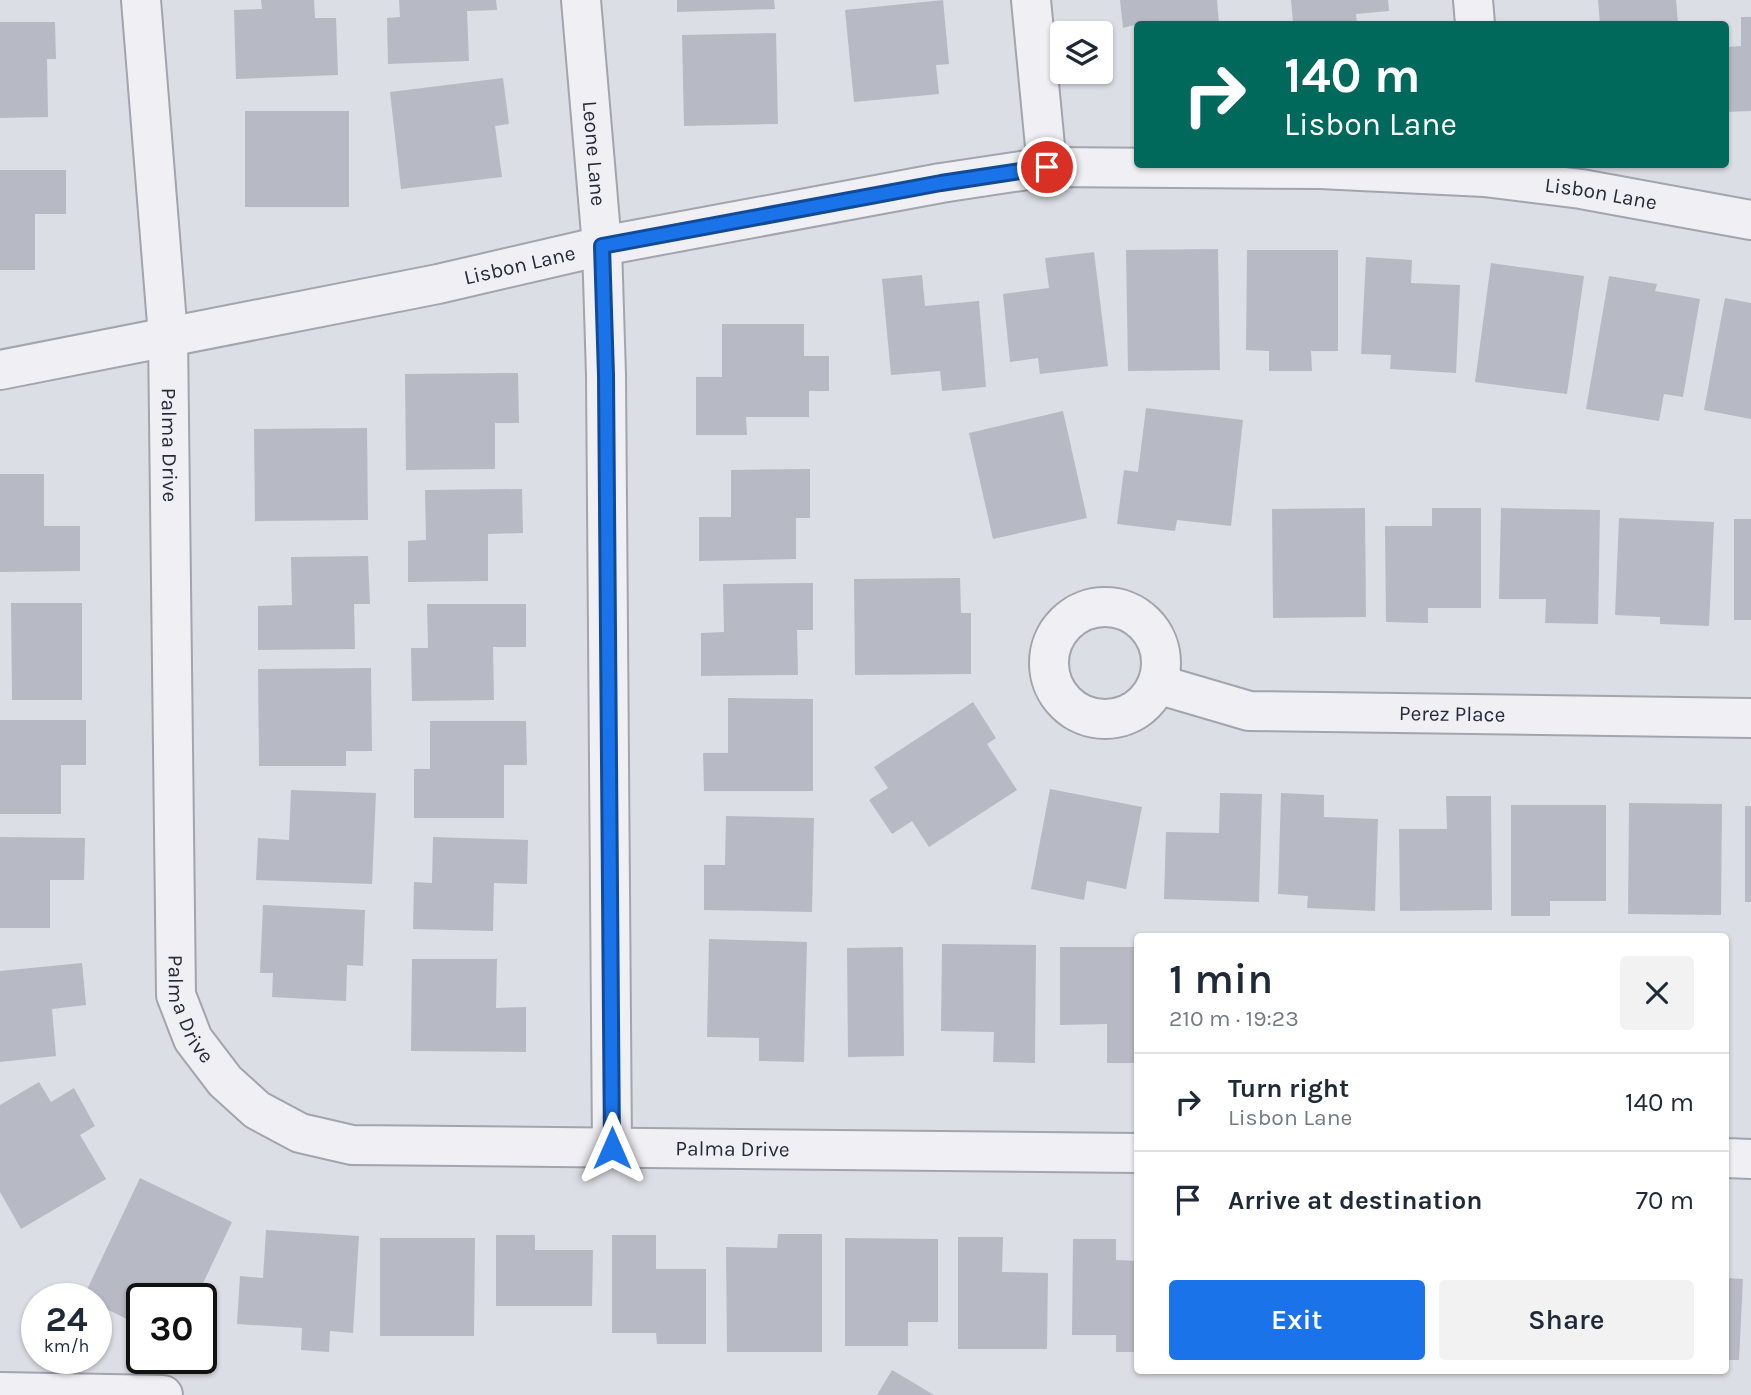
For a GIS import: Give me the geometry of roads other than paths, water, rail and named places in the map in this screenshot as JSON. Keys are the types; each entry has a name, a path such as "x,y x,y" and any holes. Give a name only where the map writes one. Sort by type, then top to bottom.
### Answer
{"street":[{"name":"Palma Drive","path":"141,0 168,336 176,995 193,1039 225,1081 257,1110 300,1133 352,1145 1134,1153"},
{"name":"Leone Lane","path":"581,0 602,246 606,389 612,1148"},
{"path":"1031,0 1047,167"},
{"path":"1473,0 1475,21"},
{"name":"Lisbon Lane","path":"0,370 438,284 602,246 941,183 1047,167 1134,168"},
{"name":"Lisbon Lane","path":"1184,168 1484,171 1751,220"},
{"name":"Perez Place","path":"1157,684 1249,711 1751,718"},
{"path":"1729,1158 1751,1159"},
{"path":"0,1392 163,1395"}]}
